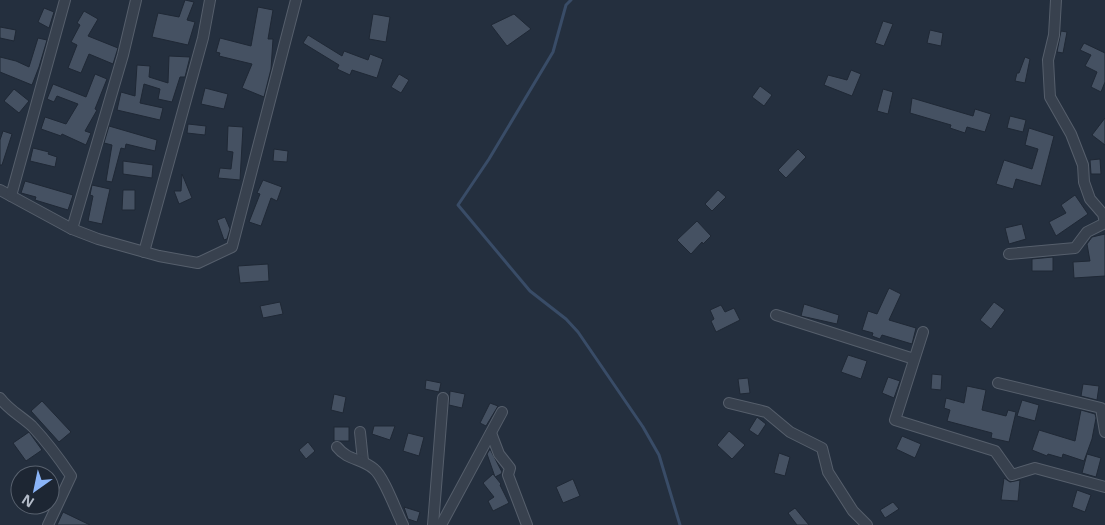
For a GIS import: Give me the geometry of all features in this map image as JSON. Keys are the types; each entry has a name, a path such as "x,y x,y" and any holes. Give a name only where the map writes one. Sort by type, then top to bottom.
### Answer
{"street":[{"path":"11,196 66,0"},
{"path":"72,228 123,55 136,0"},
{"path":"144,252 203,38 210,0"},
{"path":"0,190 72,228 98,239 144,252 198,263 232,247 296,0"},
{"path":"1009,254 1075,248 1087,232 1105,223 1103,214 1090,199 1084,182 1083,165 1071,134 1050,97 1048,60 1054,35 1056,0"},
{"path":"776,315 914,359"},
{"path":"922,332 895,420 995,452 1012,475 1035,468 1105,487"},
{"path":"998,383 1101,408 1105,432"},
{"path":"0,398 6,407 31,425 53,449 71,476 48,525"},
{"path":"433,525 442,398"},
{"path":"729,403 766,412 790,432 822,448 828,472 853,511 867,525"},
{"path":"441,525 502,412"},
{"path":"360,432 363,461"},
{"path":"491,433 499,454 510,468 508,476 527,525"},
{"path":"337,447 346,456 363,461 376,470 403,525"}],"building":[{"path":"185,0 194,2 187,20 195,22 188,45 152,37 158,13 179,17"},
{"path":"258,7 273,10 268,39 273,39 271,69 264,97 242,88 252,64 219,56 220,53 216,52 220,38 251,46"},
{"path":"44,8 54,12 49,28 38,22"},
{"path":"84,11 98,19 88,36 118,48 113,64 89,54 81,73 68,68 77,45 71,42 80,25 77,23"},
{"path":"373,14 390,17 386,42 369,39"},
{"path":"514,14 531,29 507,46 491,25"},
{"path":"883,21 893,24 884,46 875,43"},
{"path":"0,27 16,30 14,41 0,38"},
{"path":"930,30 943,33 941,46 927,43"},
{"path":"1061,31 1067,32 1063,53 1057,52"},
{"path":"308,35 342,56 344,51 368,60 370,54 383,59 377,78 352,70 350,75 337,69 339,65 303,43"},
{"path":"38,38 47,40 32,85 0,72 0,57 29,67"},
{"path":"1084,43 1105,53 1105,82 1101,92 1091,87 1097,72 1085,66 1091,55 1080,50"},
{"path":"169,56 190,57 185,77 180,77 172,102 158,99 160,89 144,84 140,103 163,108 160,120 117,110 121,92 135,96 137,65 150,66 149,77 168,83"},
{"path":"1025,57 1030,59 1025,83 1015,81 1017,73 1019,73"},
{"path":"851,70 861,74 852,96 824,85 828,75 847,80"},
{"path":"95,74 107,79 95,109 97,110 85,131 91,133 86,145 62,134 61,136 41,129 45,117 66,124 78,104 57,96 54,102 47,99 53,84 86,97"},
{"path":"399,74 409,80 401,93 391,87"},
{"path":"760,86 772,95 764,106 752,97"},
{"path":"205,88 228,94 224,109 201,104"},
{"path":"14,89 29,101 19,113 4,101"},
{"path":"883,89 893,92 888,114 877,111"},
{"path":"912,98 973,116 975,109 991,114 985,132 967,127 965,133 950,128 951,125 910,113"},
{"path":"1010,116 1026,120 1023,132 1007,128"},
{"path":"1105,118 1105,145 1092,135"},
{"path":"188,124 206,126 205,135 187,133"},
{"path":"109,126 157,140 155,151 126,144 125,149 121,148 112,182 106,181 112,145 104,143"},
{"path":"228,126 243,127 240,180 218,178 220,168 231,169 233,152 227,151"},
{"path":"1029,128 1054,136 1041,186 1016,179 1013,189 996,184 1004,160 1032,169 1038,149 1025,145"},
{"path":"3,131 12,134 2,165 0,165 0,140"},
{"path":"33,148 49,152 48,154 57,157 55,167 30,161"},
{"path":"274,149 288,151 287,162 273,161"},
{"path":"798,149 806,157 786,178 778,170"},
{"path":"1100,159 1101,174 1091,174 1090,160"},
{"path":"123,161 153,165 152,178 123,174"},
{"path":"182,174 192,198 179,204 174,191 181,191"},
{"path":"263,180 282,187 277,201 271,198 261,226 249,222 260,194 257,193"},
{"path":"25,181 73,195 68,210 35,200 36,197 21,193"},
{"path":"92,185 110,189 102,224 88,221 93,196 90,195"},
{"path":"123,190 135,190 135,210 122,210"},
{"path":"718,190 726,197 712,211 705,204"},
{"path":"1075,195 1088,214 1056,236 1049,222 1066,213 1061,205"},
{"path":"225,217 230,229 227,239 224,240 217,220"},
{"path":"697,221 711,236 703,244 702,242 691,254 677,240"},
{"path":"1022,224 1026,239 1009,244 1005,228"},
{"path":"1105,234 1105,276 1074,278 1073,262 1090,261 1087,244 1092,237"},
{"path":"1053,257 1053,271 1032,271 1032,259"},
{"path":"268,264 269,281 240,283 238,266"},
{"path":"889,288 901,294 889,320 916,328 912,344 882,335 880,339 872,336 873,333 862,330 868,311 877,314"},
{"path":"280,302 283,314 263,318 260,306"},
{"path":"994,302 1005,310 991,329 980,320"},
{"path":"804,304 839,315 837,324 801,316"},
{"path":"721,305 725,312 734,308 740,320 716,332 711,321 714,319 710,310"},
{"path":"848,355 867,361 861,379 841,372"},
{"path":"932,374 942,375 941,390 931,389"},
{"path":"888,377 900,381 894,398 882,393"},
{"path":"748,378 750,393 740,394 738,379"},
{"path":"426,380 441,383 439,392 425,389"},
{"path":"1083,384 1099,386 1097,400 1081,396"},
{"path":"967,386 986,390 982,410 1006,416 1008,410 1016,412 1009,442 991,438 992,433 947,421 950,410 944,408 946,398 964,403"},
{"path":"450,391 465,394 462,408 449,405"},
{"path":"334,394 346,397 343,413 331,410"},
{"path":"1022,400 1039,405 1035,421 1017,416"},
{"path":"42,401 71,432 59,442 31,411"},
{"path":"490,403 498,406 486,426 480,423"},
{"path":"1081,410 1095,414 1096,418 1092,439 1084,461 1063,454 1062,458 1048,454 1047,456 1032,450 1039,430 1075,441"},
{"path":"757,417 766,424 758,436 749,430"},
{"path":"374,426 395,426 390,440 372,434"},
{"path":"334,427 349,427 349,441 334,441"},
{"path":"729,431 745,445 732,459 717,445"},
{"path":"29,432 42,450 26,461 13,443"},
{"path":"408,433 424,437 419,456 403,451"},
{"path":"902,436 921,444 915,458 896,449"},
{"path":"308,442 315,451 306,459 299,450"},
{"path":"490,449 502,472 495,477 487,454"},
{"path":"779,453 790,457 785,476 774,473"},
{"path":"1087,454 1101,458 1096,477 1082,473"},
{"path":"493,474 501,484 509,503 493,511 488,501 494,497 483,483"},
{"path":"1004,478 1010,482 1020,480 1018,501 1001,500"},
{"path":"573,479 580,496 563,503 556,487"},
{"path":"1077,490 1091,495 1085,512 1072,507"},
{"path":"893,502 899,509 885,518 880,510"},
{"path":"404,507 420,512 417,522 408,519"},
{"path":"795,508 809,525 797,525 788,513"},
{"path":"63,512 90,525 57,525"}],"waterway":[{"path":"571,0 566,5 553,52 489,159 458,205 530,291 566,319 578,332 643,427 659,455 680,525"}]}
